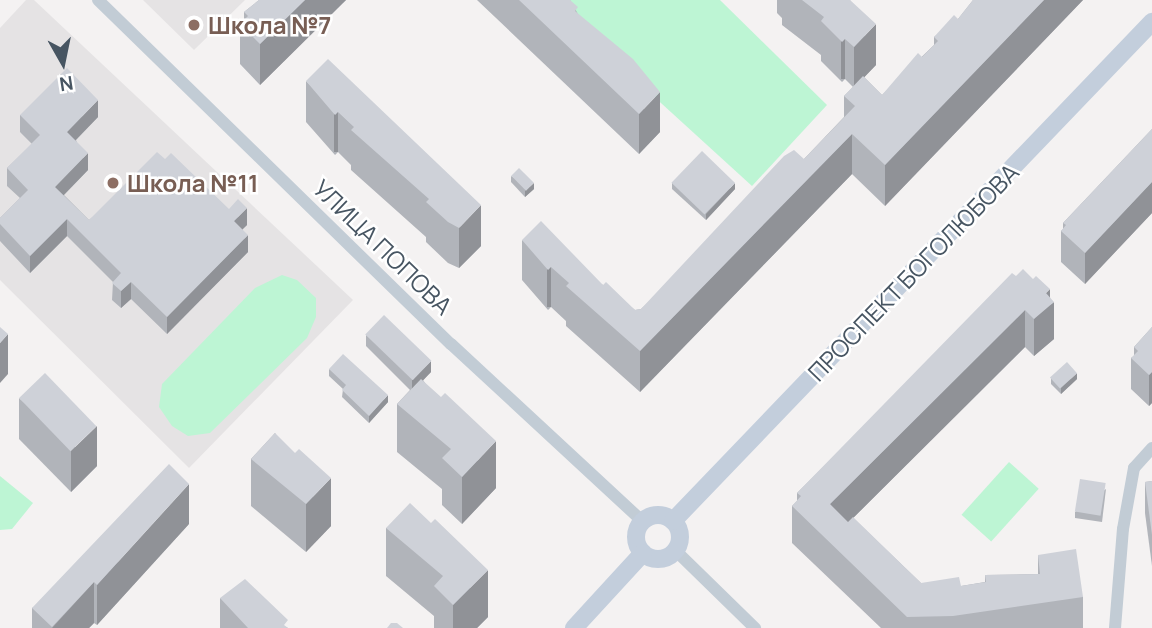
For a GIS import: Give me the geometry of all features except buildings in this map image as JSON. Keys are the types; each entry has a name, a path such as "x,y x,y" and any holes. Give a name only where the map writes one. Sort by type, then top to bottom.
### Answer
{"main road":[{"name":"ПРОСПЕКТ БОГОЛЮБОВА","path":"673,521 1152,22"},
{"path":"658,515 673,521 680,535 675,550 660,558 643,553 636,537 642,521 658,515"},
{"path":"574,628 643,553"}],"street":[{"name":"УЛИЦА ПОПОВА","path":"98,0 452,344 642,521"},
{"path":"1115,628 1119,569 1134,468 1152,448"},
{"path":"675,550 755,628"}],"shaded area":[{"name":"Школа №11","path":"26,0 34,0 353,300 189,468 0,280 0,28"},
{"name":"Школа №7","path":"143,0 245,0 194,50"}],"green space":[{"path":"548,0 720,0 827,105 752,186"},
{"path":"282,275 297,280 316,298 316,317 307,338 210,433 188,436 172,426 159,407 162,384 255,288"},
{"path":"1009,462 1039,489 991,542 961,515"},
{"path":"0,476 33,503 12,529 0,530"}],"place":[{"name":"Школа №7","path":"194,25"},
{"name":"Школа №11","path":"113,183"}]}
